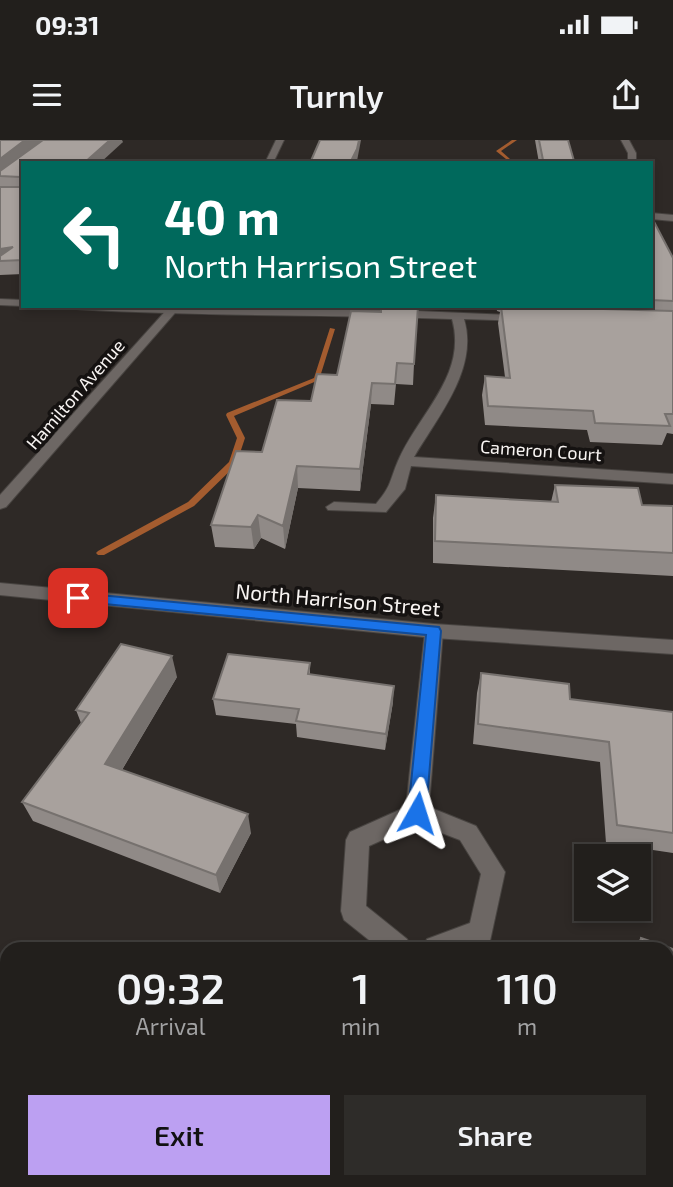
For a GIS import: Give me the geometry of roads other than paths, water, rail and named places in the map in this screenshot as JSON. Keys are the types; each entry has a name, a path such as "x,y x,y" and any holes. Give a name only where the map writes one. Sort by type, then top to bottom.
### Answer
{"street":[{"path":"270,161 280,140"},
{"path":"625,140 632,153 632,161"},
{"path":"653,216 673,218"},
{"path":"0,302 21,303"},
{"path":"141,308 538,318"},
{"name":"Hamilton Avenue","path":"0,504 173,309"},
{"path":"334,507 380,509 397,489 405,461 462,355 463,338 457,316"},
{"name":"Cameron Court","path":"405,461 673,479"},
{"name":"North Harrison Street","path":"0,589 434,631 673,647"},
{"path":"417,813 434,631"},
{"path":"391,942 353,911 358,840 417,813 468,833 493,872 481,932 453,942"}],"waterway":[{"path":"507,161 498,151 515,140"},
{"path":"101,553 191,504 233,463 241,438 230,415 317,379 332,329"}]}
